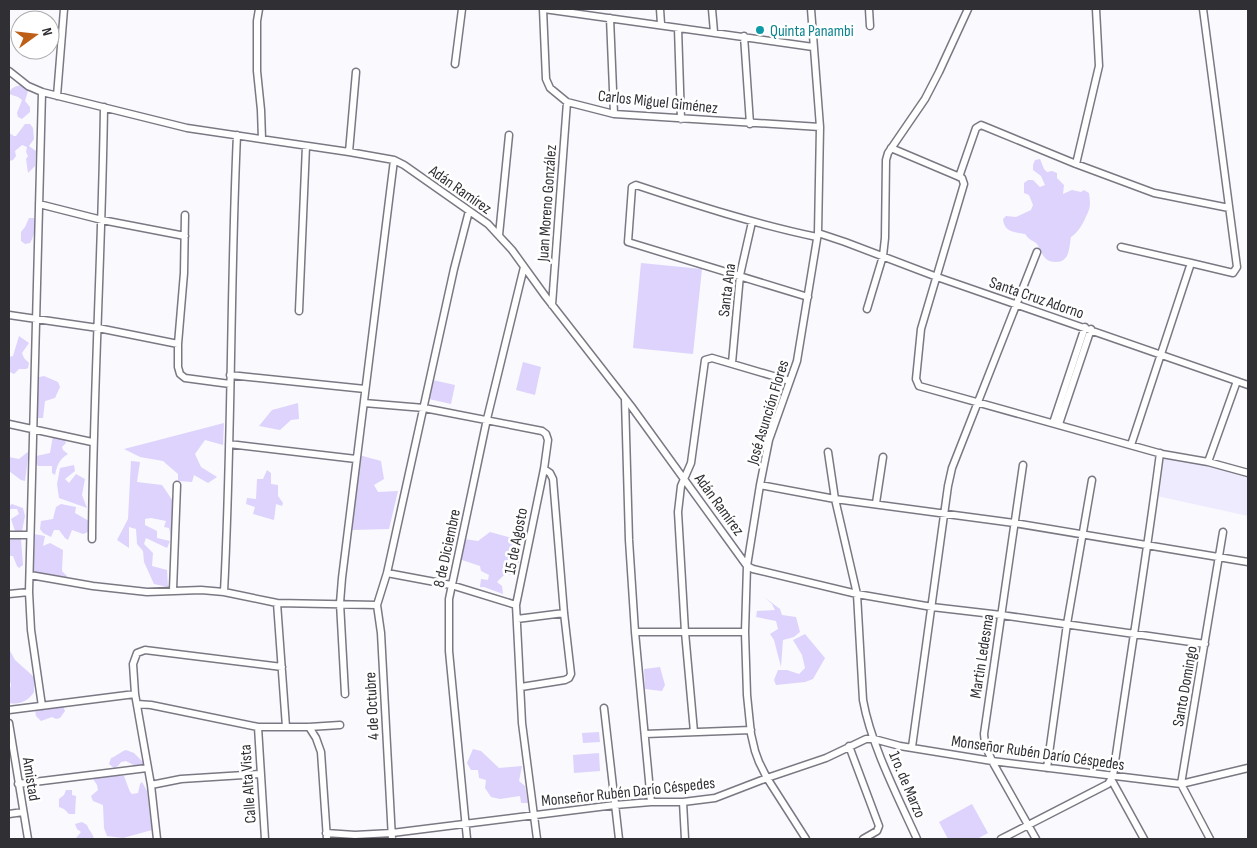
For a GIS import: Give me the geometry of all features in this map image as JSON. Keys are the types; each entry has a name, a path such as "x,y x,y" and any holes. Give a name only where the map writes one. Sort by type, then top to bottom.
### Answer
{"street":[{"path":"57,96 64,9"},
{"path":"260,9 257,21 257,71 262,139"},
{"path":"455,64 462,9"},
{"path":"544,9 595,12 610,18 813,47"},
{"name":"Carlos Miguel Giménez","path":"544,9 546,79 550,88 568,102 614,114 820,127"},
{"path":"660,9 662,24"},
{"path":"712,9 714,32"},
{"name":"José Asunción Flores","path":"806,839 767,778 759,762 751,730 747,695 745,632 746,566 760,485 769,440 797,361 818,235 820,127 811,9"},
{"path":"869,9 870,26"},
{"path":"866,309 883,256 886,160 891,148 925,99 968,9"},
{"path":"1076,164 1099,66 1096,9"},
{"path":"1121,247 1233,274 1236,272 1237,267 1203,9"},
{"path":"610,18 614,114"},
{"path":"678,28 681,119"},
{"path":"744,36 750,124"},
{"name":"Adán Ramírez","path":"9,71 28,86 42,92 187,128 349,152 394,160 404,165 488,224 499,235 684,478 746,566"},
{"path":"349,152 356,72"},
{"path":"42,92 29,592 31,630 42,706"},
{"name":"Juan Moreno González","path":"552,305 568,102"},
{"path":"92,539 92,442 102,220 104,107"},
{"path":"959,176 976,128 981,125 1076,164 1154,193 1229,208"},
{"path":"499,235 509,134"},
{"path":"224,592 229,444 231,283 237,135"},
{"path":"299,311 306,146"},
{"path":"891,148 959,176 964,184 964,190 921,329 917,383 919,386 1160,453 1208,462 1248,473"},
{"path":"345,694 340,603 356,459 394,160"},
{"name":"Santa Cruz Adorno","path":"740,275 628,242 632,187 636,185 752,222 818,235 1248,384"},
{"path":"39,204 102,220 185,236"},
{"name":"4 de Octubre","path":"392,836 381,643 377,605 388,573 454,269 469,211"},
{"path":"185,215 178,367 180,374 185,378 230,384"},
{"name":"Santa Ana","path":"732,363 740,275 752,222"},
{"path":"912,747 952,468 1037,252"},
{"path":"1131,445 1191,263"},
{"name":"8 de Diciembre","path":"467,839 448,651 448,613 451,585 487,420 524,267"},
{"path":"740,275 808,297"},
{"path":"9,315 98,328 178,344"},
{"path":"1056,423 1088,328"},
{"path":"694,732 684,632 678,512 684,478 691,463 705,360 712,358 790,381"},
{"path":"230,374 365,389"},
{"path":"1208,462 1237,381"},
{"path":"625,399 629,540 635,632 651,802"},
{"name":"15 de Agosto","path":"364,403 424,408 542,431 546,434 548,440 544,469 516,605 522,722 537,839"},
{"path":"9,424 92,442"},
{"path":"229,444 356,459"},
{"name":"1ro. de Marzo","path":"828,452 834,499 857,594 863,700 874,739 917,839"},
{"path":"1001,839 1108,784 1112,778 1160,453"},
{"path":"876,503 883,457"},
{"name":"Martin Ledesma","path":"1023,465 984,724 985,744 992,761 1036,839"},
{"path":"520,687 565,680 571,674 553,479 550,473 544,469"},
{"path":"1047,768 1067,624 1092,480"},
{"path":"173,590 177,485"},
{"path":"760,485 834,499 946,512 1248,562"},
{"name":"Santo Domingo","path":"1181,784 1223,532"},
{"path":"9,535 30,536"},
{"path":"746,566 857,594 932,608 1001,615 1205,644"},
{"path":"388,573 451,585 516,605"},
{"path":"30,575 93,586 147,592 173,590 224,592 277,603 377,605"},
{"path":"9,594 29,592"},
{"path":"277,603 286,727"},
{"path":"517,618 564,613"},
{"path":"635,632 745,632"},
{"path":"157,839 151,785 135,694 134,658 140,651 145,650 282,667"},
{"path":"9,710 135,694"},
{"path":"137,704 152,705 258,727 340,725"},
{"path":"604,708 619,839"},
{"name":"Amistad","path":"9,723 28,839"},
{"name":"Calle Alta Vista","path":"258,727 264,839"},
{"path":"309,727 316,738 321,752 326,836"},
{"path":"645,734 751,730"},
{"name":"Monseñor Rubén Darío Céspedes","path":"326,836 356,834 392,836 465,823 534,814 651,802 683,802 724,795 826,758 866,739 992,761 1112,778 1181,784 1248,768"},
{"path":"849,746 879,826 877,831 862,839"},
{"path":"18,784 147,768"},
{"path":"151,785 181,779 260,774"},
{"path":"1112,778 1144,839"},
{"path":"1181,784 1210,839"},
{"path":"683,802 685,839"},
{"path":"9,814 23,812"}],"shaded area":[{"path":"23,84 27,87 28,91 25,101 30,107 30,112 22,119 18,117 17,113 22,100 9,94 12,88"},
{"path":"25,124 30,124 33,128 34,139 29,146 36,151 35,166 28,173 27,147 22,145 15,151 16,156 13,160 9,161 9,133 16,136"},
{"path":"1040,159 1047,172 1057,173 1057,178 1064,185 1063,194 1072,190 1081,192 1084,190 1089,193 1090,205 1088,213 1080,228 1071,237 1066,257 1064,260 1056,262 1047,260 1036,243 1025,234 1010,231 1005,227 1003,219 1006,216 1016,217 1031,210 1033,205 1029,195 1024,193 1024,183 1028,180 1033,180 1040,187 1045,185 1041,176 1033,170 1035,160"},
{"path":"29,218 34,218 35,231 30,243 25,244 21,241 21,232"},
{"path":"641,263 702,269 693,354 633,348"},
{"path":"19,336 29,343 22,353 29,363 28,368 19,369 14,374 10,372 9,357 13,356"},
{"path":"523,362 541,367 535,395 516,390"},
{"path":"44,376 58,382 60,387 55,398 45,401 43,418 36,418 35,378"},
{"path":"433,380 455,385 451,404 429,399"},
{"path":"298,403 299,419 291,420 280,430 259,426 272,410"},
{"path":"224,423 223,445 205,440 195,454 201,467 217,477 208,483 194,475 192,482 178,481 178,474 163,461 140,457 124,449"},
{"path":"53,436 63,436 66,443 62,447 68,454 62,458 55,475 52,473 52,466 38,466 36,463 36,456 50,453"},
{"path":"29,451 25,481 9,471 9,457 19,459"},
{"path":"1164,453 1248,475 1248,516 1157,496"},
{"path":"359,455 381,461 384,479 374,485 378,492 398,491 389,529 352,530"},
{"path":"131,461 140,462 137,482 162,485 175,504 173,546 169,528 164,527 166,521 151,518 145,519 145,525 157,531 157,538 170,541 167,548 146,538 144,544 153,553 152,566 167,570 168,587 154,584 144,562 143,551 137,544 136,529 129,527 129,548 117,540 128,519"},
{"path":"74,465 75,471 65,479 69,483 76,474 85,479 82,495 87,508 59,498 57,484 60,468"},
{"path":"267,470 271,473 271,484 278,485 278,496 283,503 282,506 276,504 274,520 253,514 255,507 246,504 247,498 256,499 257,479 263,479"},
{"path":"12,504 23,508 25,516 22,531 20,532 15,531 11,519 19,514 17,509 9,509 9,506"},
{"path":"61,504 76,507 75,513 89,521 88,532 83,534 72,530 68,540 59,530 54,530 51,537 43,533 40,529 41,521 53,519 56,507"},
{"path":"490,532 519,540 519,563 508,559 507,565 517,568 515,576 505,574 497,582 502,586 503,594 480,587 481,579 488,580 489,575 481,571 480,566 459,559 464,539 478,541"},
{"path":"34,534 45,536 43,546 50,543 63,550 62,571 69,578 34,573"},
{"path":"16,536 21,539 23,565 19,568 13,556 9,556 9,537"},
{"path":"764,597 780,609 782,615 796,617 800,632 794,637 783,640 781,667 774,640 770,634 778,629 776,621 756,617 757,611 775,610 772,604"},
{"path":"805,634 825,658 813,679 805,682 776,685 774,680 778,670 787,670 799,674 805,668 802,655 793,640"},
{"path":"9,649 15,660 34,677 34,692 29,698 20,703 9,703 11,685 9,678"},
{"path":"660,667 665,685 662,691 645,689 644,669"},
{"path":"63,706 65,711 60,718 52,717 41,721 36,716 35,710 37,708"},
{"path":"599,732 600,742 583,743 582,733"},
{"path":"473,749 481,751 499,768 522,766 519,781 525,786 528,803 521,803 520,796 500,799 491,797 485,788 486,780 479,778 478,770 471,770 467,763"},
{"path":"126,750 134,753 145,764 143,768 141,769 126,761 121,762 114,768 109,764 111,758"},
{"path":"599,753 600,771 574,773 573,755"},
{"path":"101,773 124,776 132,794 138,793 142,782 147,791 152,830 123,838 107,836 104,828 103,805 93,801 91,796 98,790 93,776"},
{"path":"66,790 72,790 72,795 76,796 75,814 69,814 59,807 59,799"},
{"path":"972,804 988,833 977,839 948,839 939,822"},
{"path":"82,822 87,825 94,839 76,838 81,832 75,824"}],"place":[{"name":"Quinta Panambi","path":"760,30"}]}
